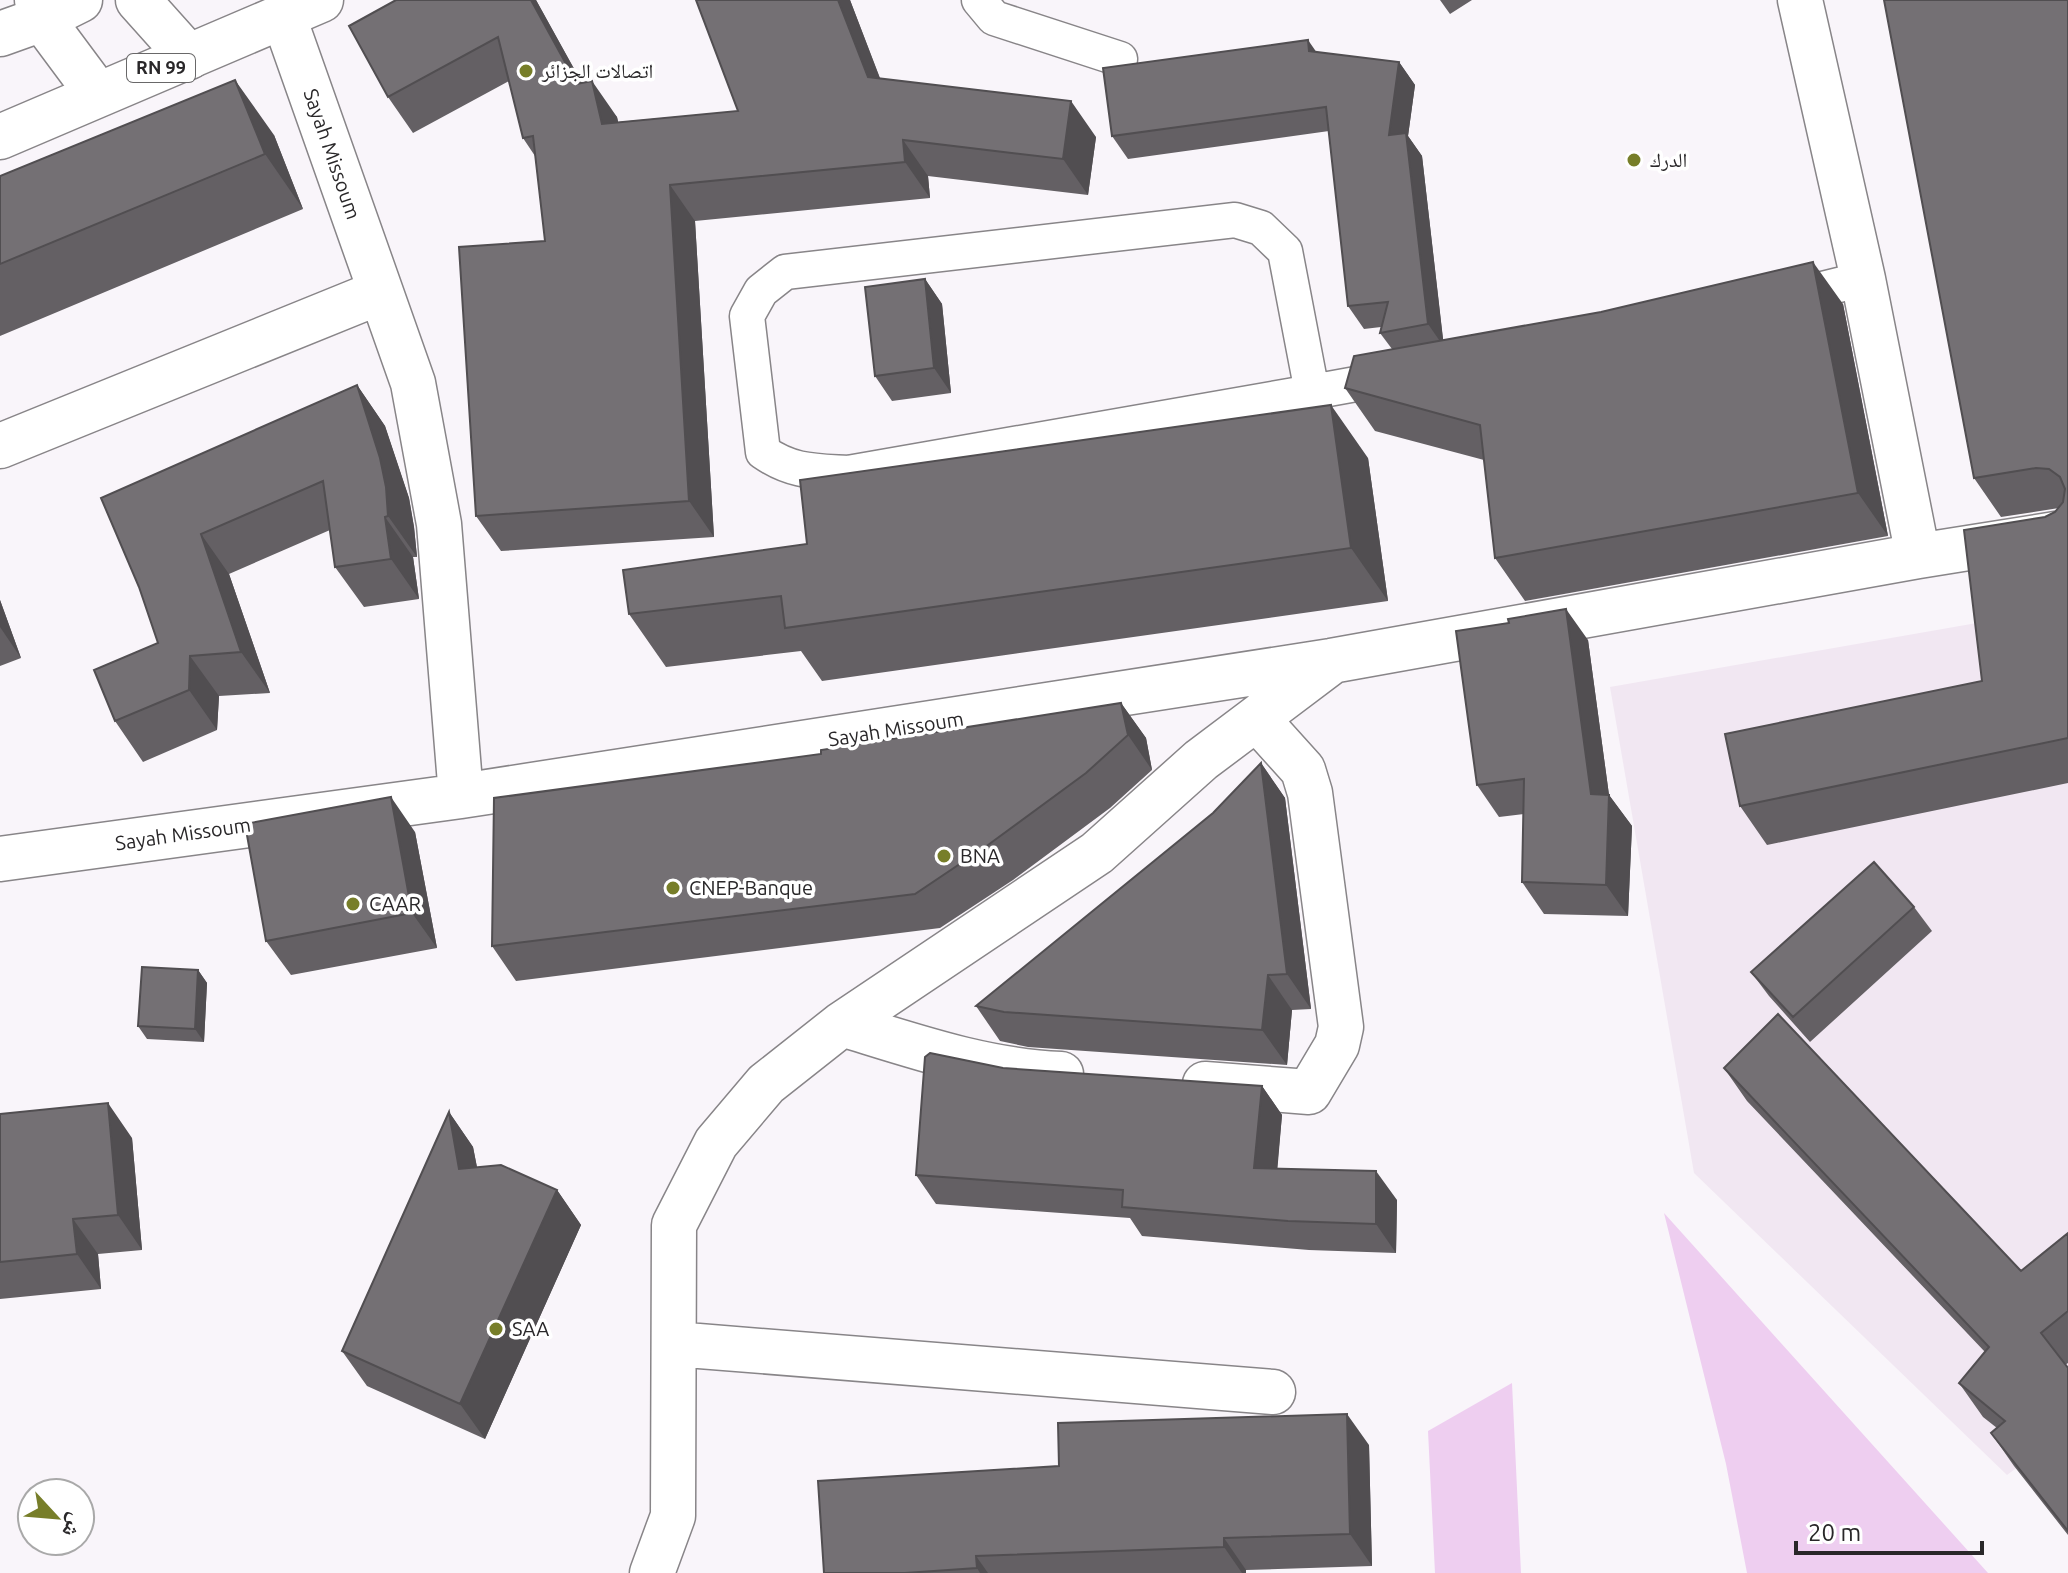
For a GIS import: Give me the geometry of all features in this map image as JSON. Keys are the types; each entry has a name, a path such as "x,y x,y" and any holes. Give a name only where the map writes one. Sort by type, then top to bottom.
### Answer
{"street":[{"path":"0,34 40,9 80,0"},
{"path":"138,0 189,57"},
{"path":"1800,0 1863,279 1918,556"},
{"name":"RN 99","path":"0,137 302,8"},
{"name":"Sayah Missoum","path":"302,8 380,292 413,383 439,524 461,796"},
{"path":"40,9 97,93"},
{"path":"0,446 380,292"},
{"name":"Sayah Missoum","path":"0,859 461,796 1331,661 2068,532"},
{"path":"652,1573 673,1516 674,1225 716,1143 766,1084 842,1024 1097,853 1201,760 1331,661"},
{"path":"1170,1081 1309,1092 1337,1045 1341,1027 1310,793 1303,770 1257,719"},
{"path":"842,1024 947,1056 1009,1069 1094,1076"},
{"path":"674,1344 1273,1392"}],"lane":[{"path":"979,0 994,18 1120,59"},
{"path":"1312,392 1285,251 1261,228 1235,220 785,272 761,291 747,316 763,452 782,465 803,471 848,473 1312,392 1417,373"},
{"path":"1760,304 1863,279"}],"shaded area":[{"path":"2068,607 2068,1430 2007,1475 1694,1173 1610,687"},
{"path":"1664,1213 1988,1573 1747,1573 1726,1464"},
{"path":"1512,1383 1521,1573 1435,1573 1428,1431"}],"building":[{"path":"396,0 531,0 577,84 592,81 602,124 738,111 696,0 838,0 868,77 1071,101 1063,159 903,140 905,162 670,185 689,501 476,516 459,247 545,241 533,136 523,138 498,37 388,97 349,26"},
{"path":"1884,0 2068,0 2068,738 1740,806 1725,734 1982,681 1964,530 2045,517 2055,512 2063,502 2065,489 2060,477 2049,469 2036,468 1974,478"},
{"path":"1308,40 1309,51 1399,62 1389,135 1406,133 1428,324 1380,333 1388,302 1348,306 1326,107 1112,136 1103,68"},
{"path":"235,80 265,154 0,264 0,176"},
{"path":"1813,262 1858,493 1495,558 1480,425 1345,388 1354,356 1601,312"},
{"path":"925,279 934,368 875,376 865,287"},
{"path":"357,385 386,487 388,516 385,517 391,559 335,567 323,481 201,534 241,652 190,656 189,690 115,721 94,670 158,643 139,587 101,498"},
{"path":"1331,405 1351,548 785,628 781,596 629,614 623,570 807,544 800,480"},
{"path":"1566,609 1591,794 1609,795 1606,885 1522,882 1524,779 1477,785 1456,631 1509,623 1508,619"},
{"path":"1121,703 1128,735 1086,773 915,894 492,946 494,798 821,754 821,750"},
{"path":"1261,763 1287,974 1268,975 1262,1030 1004,1012 976,1006 1213,813"},
{"path":"391,797 412,913 266,941 245,824"},
{"path":"1874,862 1914,907 1793,1017 1751,972"},
{"path":"142,967 198,970 195,1029 138,1026"},
{"path":"1778,1014 2021,1271 2068,1233 2068,1311 2041,1333 2068,1368 2068,1531 1991,1433 2005,1421 1959,1383 1989,1347 1724,1068"},
{"path":"930,1053 1003,1068 1262,1086 1254,1168 1376,1171 1376,1224 1288,1221 1122,1207 1123,1190 916,1175 925,1057"},
{"path":"108,1103 118,1215 73,1219 77,1254 0,1262 0,1114"},
{"path":"449,1112 459,1169 501,1165 557,1190 460,1404 342,1351"},
{"path":"1347,1414 1350,1534 1224,1538 1224,1547 976,1556 977,1568 905,1573 824,1573 818,1481 1059,1466 1058,1423"}],"place":[{"name":"اتصالات الجزائر","path":"526,71"},
{"name":"الدرك","path":"1634,160"},
{"name":"BNA","path":"944,856"},
{"name":"CNEP-Banque","path":"673,888"},
{"name":"CAAR","path":"353,904"},
{"name":"SAA","path":"496,1329"}]}
